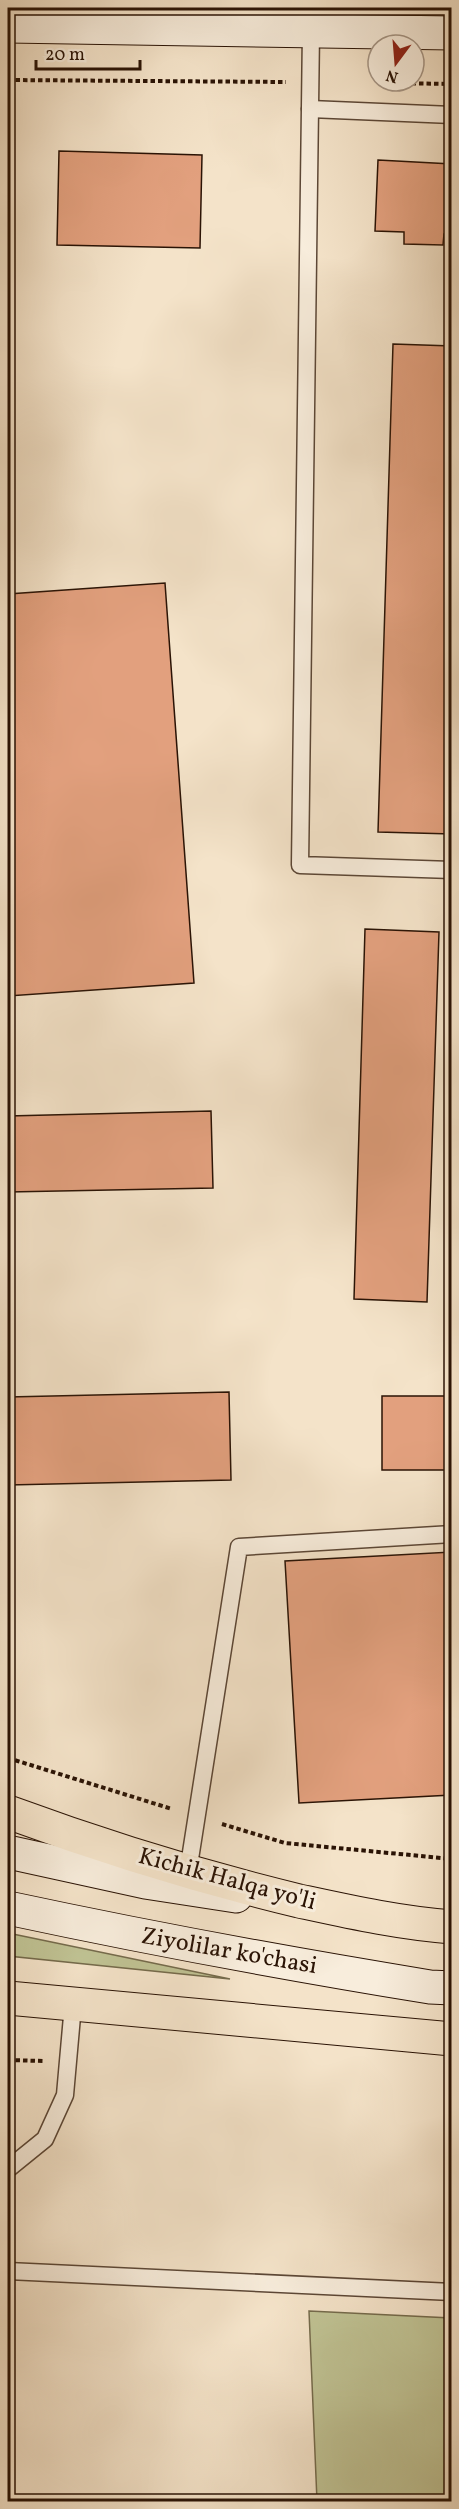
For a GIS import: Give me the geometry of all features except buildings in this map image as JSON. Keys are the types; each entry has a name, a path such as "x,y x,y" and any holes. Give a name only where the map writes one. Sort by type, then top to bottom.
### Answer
{"highway":[{"name":"Kichik Halqa yo'li","path":"8,1812 187,1880 377,1919 452,1927"},
{"path":"8,1998 452,2039"}],"main road":[{"path":"8,26 164,18 311,31 452,33"},
{"path":"8,1852 187,1880"},
{"name":"Ziyolilar ko'chasi","path":"8,1908 283,1963 430,1987 452,1988"}],"lane":[{"path":"311,31 300,865 452,870"},
{"path":"310,109 452,115"},
{"path":"187,1880 239,1546 452,1534"},
{"path":"8,2169 45,2139 65,2095 73,2005"},
{"path":"8,2271 452,2292"}],"path":[{"path":"8,80 312,83"},
{"path":"426,84 452,84"},
{"path":"8,1758 285,1843 452,1859"},
{"path":"8,2060 68,2062"}],"green space":[{"path":"8,1933 230,1979 8,1956"},
{"path":"309,2311 451,2318 451,2501 317,2501"}]}
